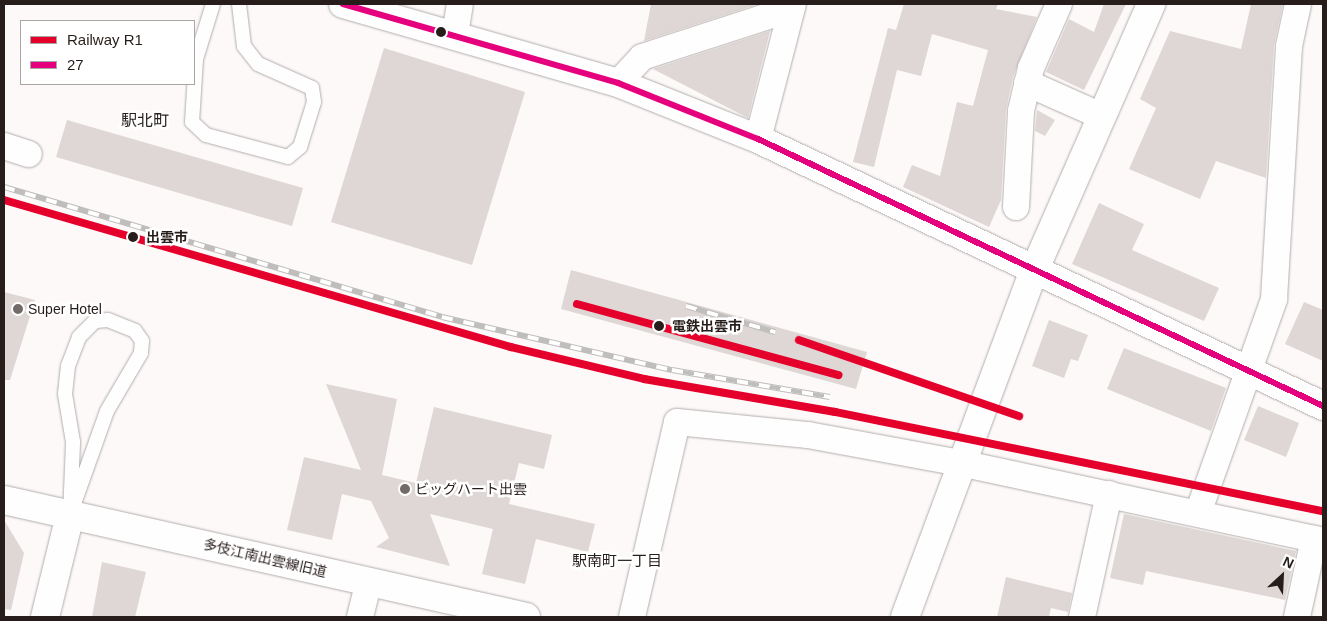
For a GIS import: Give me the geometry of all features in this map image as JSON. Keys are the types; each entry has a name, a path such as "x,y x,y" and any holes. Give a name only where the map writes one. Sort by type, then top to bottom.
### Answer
{"street":[{"path":"344,4 618,83 758,139 1323,406"},
{"path":"455,35 460,4"},
{"path":"1016,207 1021,111 1027,83 1059,4"},
{"path":"905,617 960,463 1034,271 1151,4"},
{"path":"1198,513 1274,299 1289,46 1298,4"},
{"path":"618,83 642,57 792,7"},
{"path":"758,139 792,7"},
{"path":"1027,83 1102,116"},
{"path":"4,146 28,154"},
{"path":"632,617 676,422 808,436 960,463 1318,540 1297,617"},
{"path":"1082,617 1109,494"},
{"name":"多伎江南出雲線旧道","path":"4,500 526,617"},
{"path":"45,617 70,515"},
{"path":"360,617 369,582"}],"lane":[{"path":"195,75 196,59 214,4"},
{"path":"194,85 192,122 206,135 288,157 300,147 314,102 312,88 258,64 244,46 239,4"},
{"path":"108,320 135,331 142,340 141,353 107,411 70,515 73,442 65,394 68,366 79,337 95,321 108,320"}],"building":[{"path":"651,4 758,4 644,41"},
{"path":"904,4 998,4 996,9 1037,17 1013,77 1006,110 1001,200 989,227 903,187 912,165 940,176 957,102 973,106 988,50 932,34 921,76 897,70 874,167 853,162 888,28 896,30"},
{"path":"1104,4 1126,4 1084,90 1046,72 1069,19 1094,32"},
{"path":"1251,4 1283,4 1274,45 1266,178 1216,161 1200,199 1129,169 1156,108 1140,99 1170,31 1241,49"},
{"path":"770,31 748,118 653,69"},
{"path":"384,48 525,92 472,265 331,222"},
{"path":"1037,110 1055,120 1045,136 1035,131"},
{"path":"67,120 303,188 292,226 56,157"},
{"path":"1099,203 1144,224 1132,250 1219,288 1204,321 1072,264"},
{"path":"571,270 867,352 856,389 561,309"},
{"path":"4,292 35,300 10,380 4,380"},
{"path":"1304,302 1323,310 1323,361 1285,344"},
{"path":"1049,320 1088,335 1078,361 1071,359 1064,378 1032,366"},
{"path":"1124,348 1226,388 1211,431 1107,389"},
{"name":"ビッグハート出雲","path":"326,384 397,399 382,475 416,483 434,407 552,435 544,469 519,463 509,504 595,524 588,552 536,539 525,584 482,574 493,529 430,514 450,566 376,547 389,538 371,501 342,494 332,540 287,530 304,457 361,470"},
{"path":"1258,406 1299,423 1286,457 1244,440"},
{"path":"1124,514 1296,551 1285,600 1146,571 1143,585 1110,578"},
{"path":"4,520 24,553 11,610 4,609"},
{"path":"102,562 146,572 135,617 92,617"},
{"path":"1006,577 1072,593 1068,612 1051,608 1049,617 997,617"}],"railway":[{"path":"4,187 442,317 672,370 830,397"},
{"path":"577,304 763,354"},
{"path":"686,306 775,332"}],"rail line":[{"name":"R1","path":"4,200 511,347 644,379 835,412 1323,511"},
{"name":"R1","path":"577,304 839,375"},
{"name":"R1","path":"799,340 1019,416"}],"transit line":[{"name":"27","path":"343,4 618,83 758,139 1323,406"}],"place":[{"name":"出雲市","path":"133,237"},
{"name":"Super Hotel","path":"18,309"},
{"name":"電鉄出雲市","path":"659,326"},
{"name":"ビッグハート出雲","path":"405,489"}],"district":[{"name":"駅北町","path":"145,121"},
{"name":"駅南町一丁目","path":"617,561"}]}
